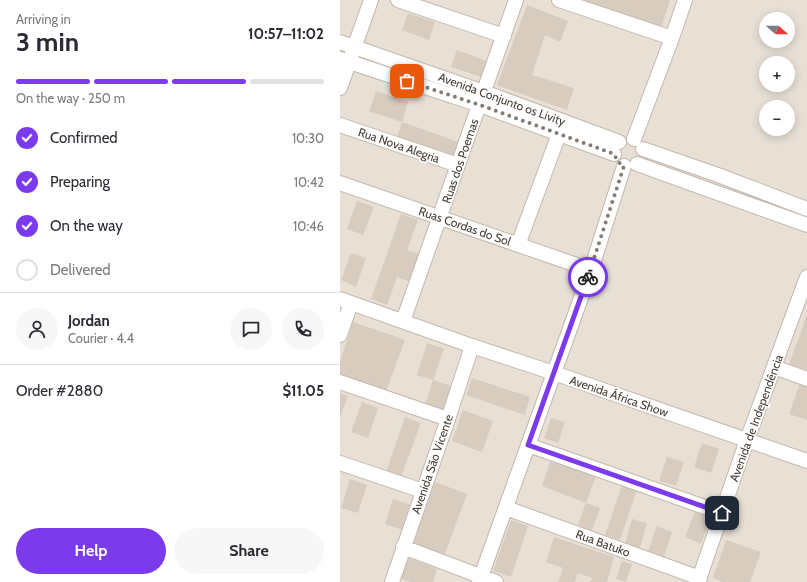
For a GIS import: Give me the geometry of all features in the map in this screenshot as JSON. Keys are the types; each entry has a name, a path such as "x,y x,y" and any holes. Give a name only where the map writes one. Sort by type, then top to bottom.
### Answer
{"street":[{"path":"340,88 345,60 355,47 372,0"},
{"path":"398,0 504,36"},
{"name":"Ruas dos Poemas","path":"403,321 516,0"},
{"path":"559,0 672,38"},
{"path":"480,580 630,165 642,159 638,144 685,0"},
{"name":"Avenida Conjunto os Livity","path":"340,42 482,99 559,134 617,148"},
{"name":"Avenida Conjunto os Livity","path":"345,60 482,99 617,148"},
{"name":"Rua Nova Alegria","path":"340,125 458,165"},
{"path":"518,245 559,134"},
{"path":"807,209 724,178 626,138 617,148 618,162 807,225"},
{"name":"Ruas Cordas do Sol","path":"340,183 591,270"},
{"name":"Avenida de Independência","path":"699,580 774,367 804,296 807,277"},
{"path":"340,335 346,301"},
{"name":"Avenida África Show","path":"346,301 807,461"},
{"name":"Avenida São Vicente","path":"392,582 472,346"},
{"path":"774,367 807,379"},
{"path":"340,382 448,419"},
{"path":"528,445 722,513"},
{"path":"340,463 423,491"},
{"name":"Rua Batuko","path":"506,508 699,580"},
{"path":"403,547 480,580 496,582"}],"shaded area":[{"path":"340,0 807,0 807,582 340,582"}],"building":[{"path":"583,0 670,0 661,28"},
{"path":"527,5 568,21 560,42 545,35 532,75 574,88 567,110 497,85"},
{"path":"408,13 435,22 429,40 402,30"},
{"path":"457,50 486,61 481,77 451,67"},
{"path":"376,91 408,102 402,122 369,111"},
{"path":"402,122 461,143 455,160 396,140"},
{"path":"357,201 374,207 363,235 347,229"},
{"path":"401,214 418,220 407,250 420,254 411,282 397,277 387,305 371,299"},
{"path":"351,253 366,258 356,287 341,280"},
{"path":"807,315 807,370 789,364"},
{"path":"353,322 405,340 385,394 340,378 340,361"},
{"path":"427,343 444,349 433,380 417,375"},
{"path":"472,378 530,397 525,415 466,395"},
{"path":"433,380 455,387 447,412 425,405"},
{"path":"800,383 807,386 807,420 789,414"},
{"path":"340,393 348,396 340,417"},
{"path":"362,402 378,408 368,438 351,432"},
{"path":"463,410 493,421 482,452 452,441"},
{"path":"405,417 421,423 400,480 385,475"},
{"path":"551,418 565,422 558,443 544,438"},
{"path":"702,443 719,449 711,473 694,467"},
{"path":"667,457 684,462 676,486 659,481"},
{"path":"551,460 596,476 586,503 542,486"},
{"path":"350,479 367,485 358,513 341,508"},
{"path":"435,482 467,494 444,556 413,544"},
{"path":"622,485 637,490 620,540 605,535"},
{"path":"393,499 415,506 407,531 385,524"},
{"path":"586,503 600,508 592,530 578,525"},
{"path":"695,511 711,517 701,544 685,537"},
{"path":"632,519 647,523 640,548 625,544"},
{"path":"511,520 528,526 511,577 493,571"},
{"path":"657,526 672,532 664,557 648,551"},
{"path":"554,537 614,557 607,582 590,582 592,578 578,573 575,582 558,582 563,568 546,562"},
{"path":"726,540 761,552 750,582 723,582 713,578"},
{"path":"408,558 437,569 433,582 410,582 401,579"},
{"path":"622,561 632,564 626,582 616,579"}],"way so far":[{"path":"407,81 480,105 614,154 618,162 624,166 588,277"}],"route":[{"path":"588,277 528,445 722,513"}]}
